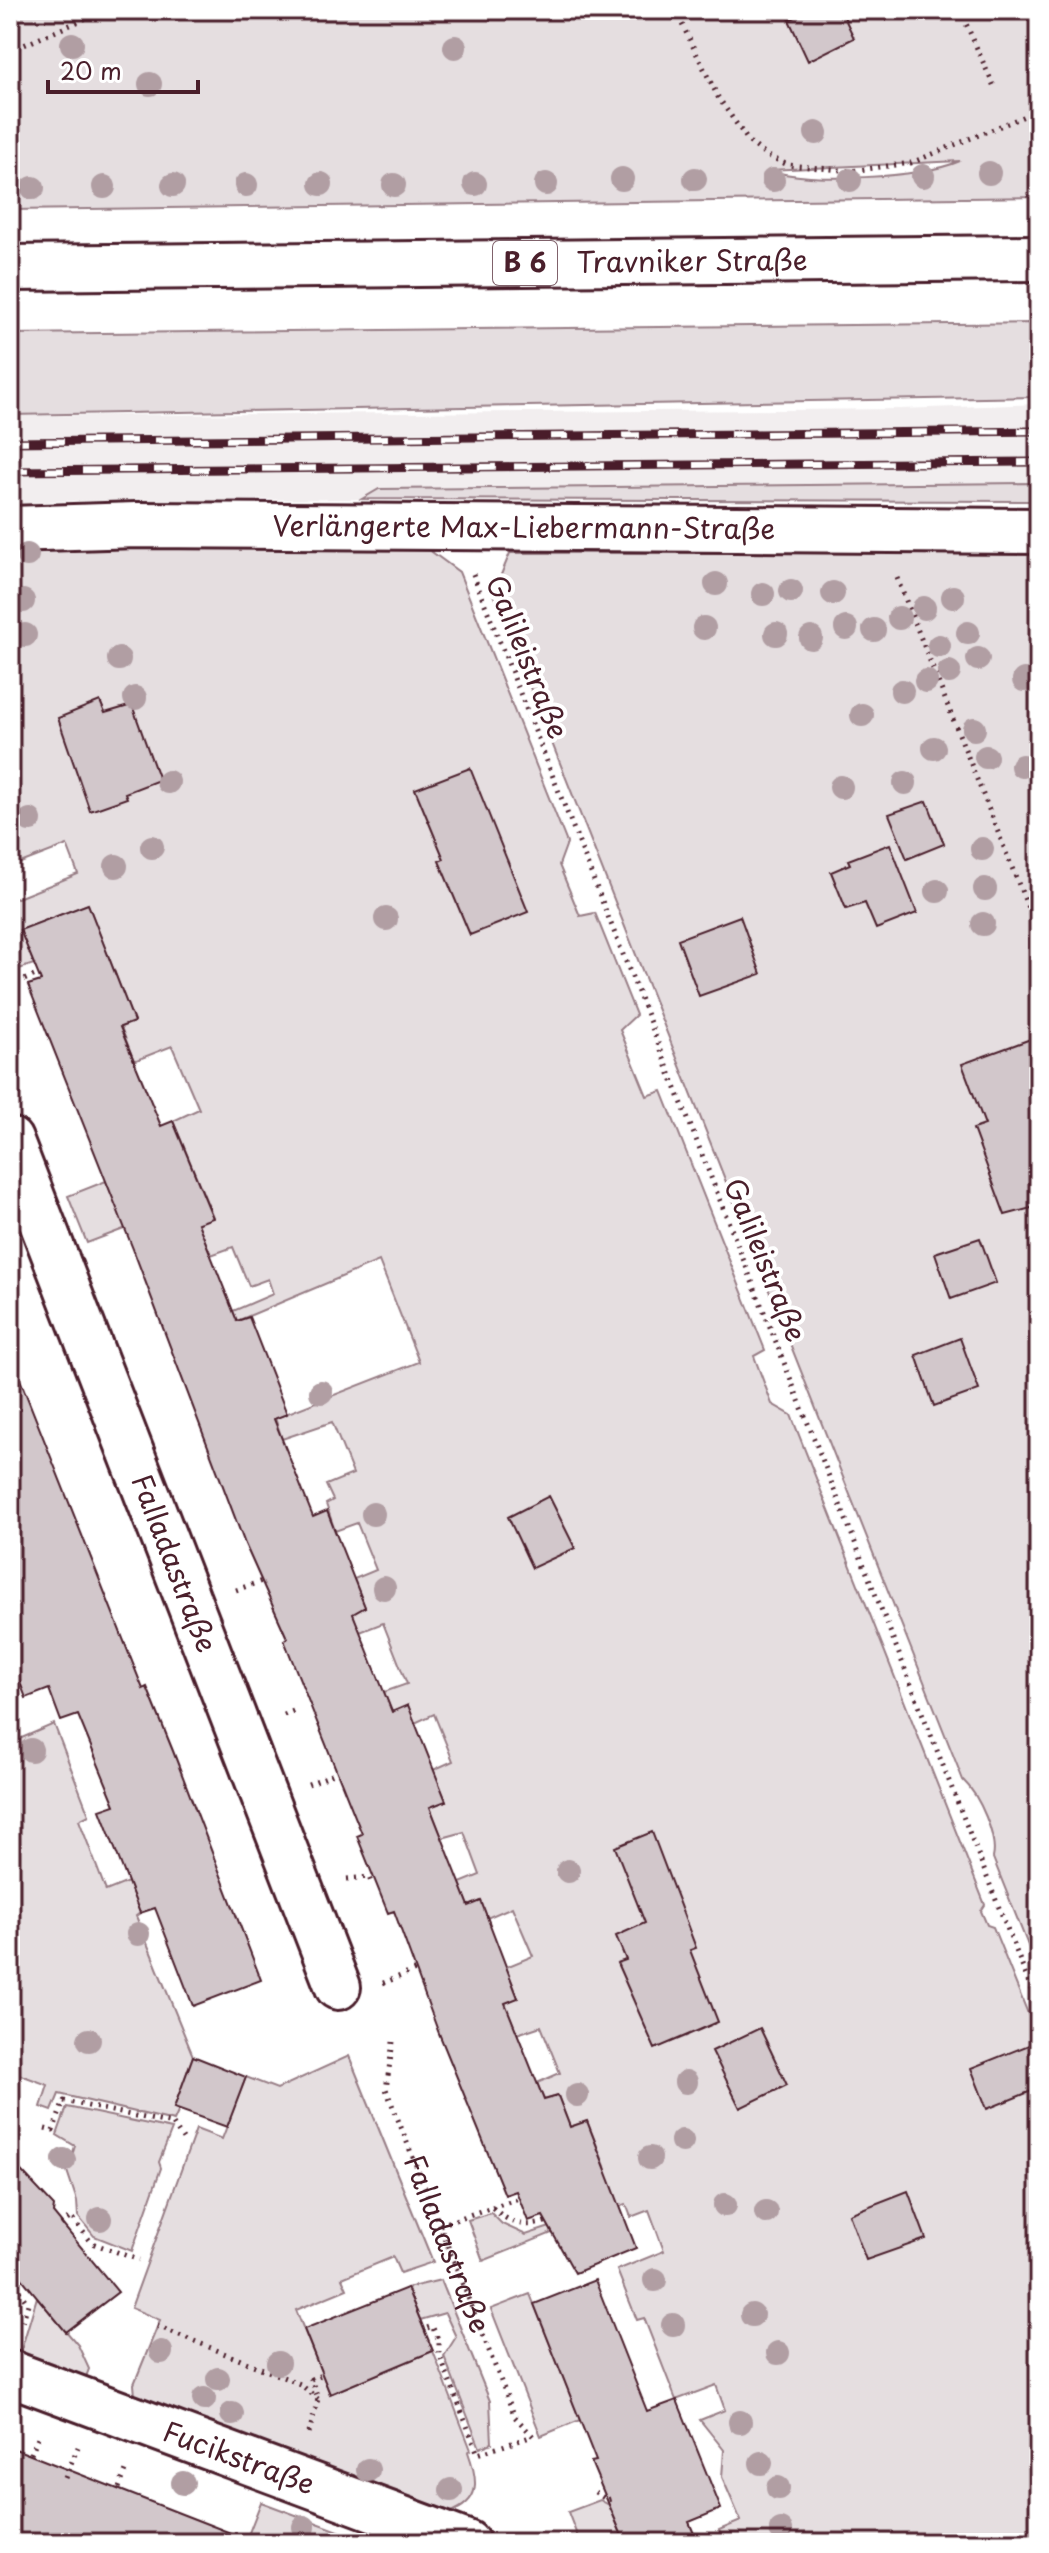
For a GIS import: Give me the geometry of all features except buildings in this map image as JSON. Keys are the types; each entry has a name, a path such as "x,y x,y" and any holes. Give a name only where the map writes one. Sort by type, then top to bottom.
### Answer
{"street":[{"name":"Travniker Straße","path":"10,268 1039,258"},
{"name":"Verlängerte Max-Liebermann-Straße","path":"10,529 137,525 1039,531"},
{"name":"Falladastraße","path":"10,1140 355,1987"},
{"name":"Fucikstraße","path":"10,2373 467,2543"}],"path":[{"path":"10,51 105,10"},
{"path":"675,10 718,97 749,142 766,155 788,165 851,171 911,163 1039,110"},
{"path":"960,10 995,89"},
{"name":"Galileistraße","path":"454,526 1039,2009"},
{"path":"877,529 1036,928"},
{"path":"10,986 38,974"},
{"path":"232,1591 262,1581"},
{"path":"308,1785 337,1773"},
{"path":"338,1880 369,1877 372,1885"},
{"path":"355,1987 416,1970"},
{"name":"Falladastraße","path":"393,2042 386,2089 515,2417 533,2436 478,2454 439,2354 439,2341 432,2326 424,2329"},
{"path":"45,2129 53,2131 64,2101 173,2124 184,2141"},
{"path":"440,2225 519,2198"},
{"path":"492,2207 517,2224 531,2227 548,2221"},
{"path":"61,2225 71,2217 92,2243 139,2260"},
{"path":"10,2278 28,2304 20,2330"},
{"path":"157,2326 300,2384 318,2399"},
{"path":"292,2478 301,2460 318,2399 311,2379 322,2375"},
{"path":"31,2454 36,2441"},
{"path":"65,2478 71,2463"},
{"path":"119,2488 124,2475"},
{"path":"595,2492 607,2500 614,2498"}],"shaded area":[{"path":"10,10 1039,10 1039,197 10,210","holes":["960,161 893,175 837,178 768,170"]},
{"path":"1039,323 1039,397 10,415 10,334"},
{"path":"1039,404 1039,483 379,489 362,499 52,501 10,510 10,416 900,409"},
{"path":"1039,483 1039,501 362,499 379,489"},
{"path":"421,544 459,572 567,843 559,865 580,916 595,913 636,1015 620,1030 647,1096 662,1091 765,1350 754,1356 772,1404 791,1415 985,1905 981,1911 987,1925 993,1927 1039,2041 1039,2543 724,2543 719,2530 741,2521 722,2477 724,2450 700,2420 725,2410 716,2385 676,2400 644,2318 637,2320 617,2270 664,2251 649,2210 631,2217 626,2204 614,2209 605,2166 587,2121 570,2127 558,2096 544,2100 537,2083 560,2073 541,2026 517,2034 505,2003 518,1997 506,1967 533,1956 512,1907 487,1918 481,1901 469,1906 460,1883 480,1875 464,1832 442,1838 430,1807 446,1801 433,1770 453,1761 434,1714 415,1723 408,1706 392,1712 384,1692 407,1684 383,1623 360,1632 352,1612 365,1607 354,1579 376,1570 357,1523 335,1531 326,1504 333,1500 326,1485 353,1474 332,1422 282,1439 275,1418 419,1362 379,1261 237,1321 233,1311 273,1294 268,1279 249,1286 233,1247 211,1255 198,1224 213,1217 173,1121 199,1109 172,1046 134,1061 121,1027 134,1022 88,904 21,930 34,964 10,972 10,901 78,874 67,845 10,867 10,549","holes":["642,1953 671,1999 687,2036 655,2048 618,1963"]},
{"path":"1039,552 1039,1973 993,1858 993,1839 986,1817 963,1780 493,594 510,553"},
{"path":"106,1181 114,1200 137,1224 87,1243 68,1196"},
{"path":"54,1724 89,1815 79,1820 106,1891 128,1882 140,1913 136,1916 193,2056 174,2108 179,2110 174,2121 59,2094 52,2111 41,2107 48,2085 10,2071 10,1743"},
{"path":"349,2056 433,2262 400,2273 393,2257 342,2278 347,2289 296,2310 330,2394 433,2351 471,2450 468,2452 475,2480 472,2496 460,2508 449,2513 135,2396 134,2384 160,2320 131,2308 196,2129 222,2139 246,2077 277,2089"},
{"path":"67,2107 172,2129 132,2251 94,2236 78,2216 77,2201 67,2171 75,2146 57,2135"},
{"path":"491,2213 502,2224 526,2235 550,2227 552,2233 483,2261 468,2220"},
{"path":"441,2280 490,2401 492,2443 480,2448 444,2356 456,2337 445,2313 420,2320 407,2288"},
{"path":"530,2294 580,2420 541,2436 491,2309"},
{"path":"37,2297 78,2345 89,2369 84,2382 19,2357"},
{"path":"600,2500 609,2505 625,2543 580,2543 568,2512"},
{"path":"261,2502 347,2534 353,2543 245,2543"}],"railway":[{"path":"10,442 1039,431"},
{"path":"10,471 1039,462"}]}
